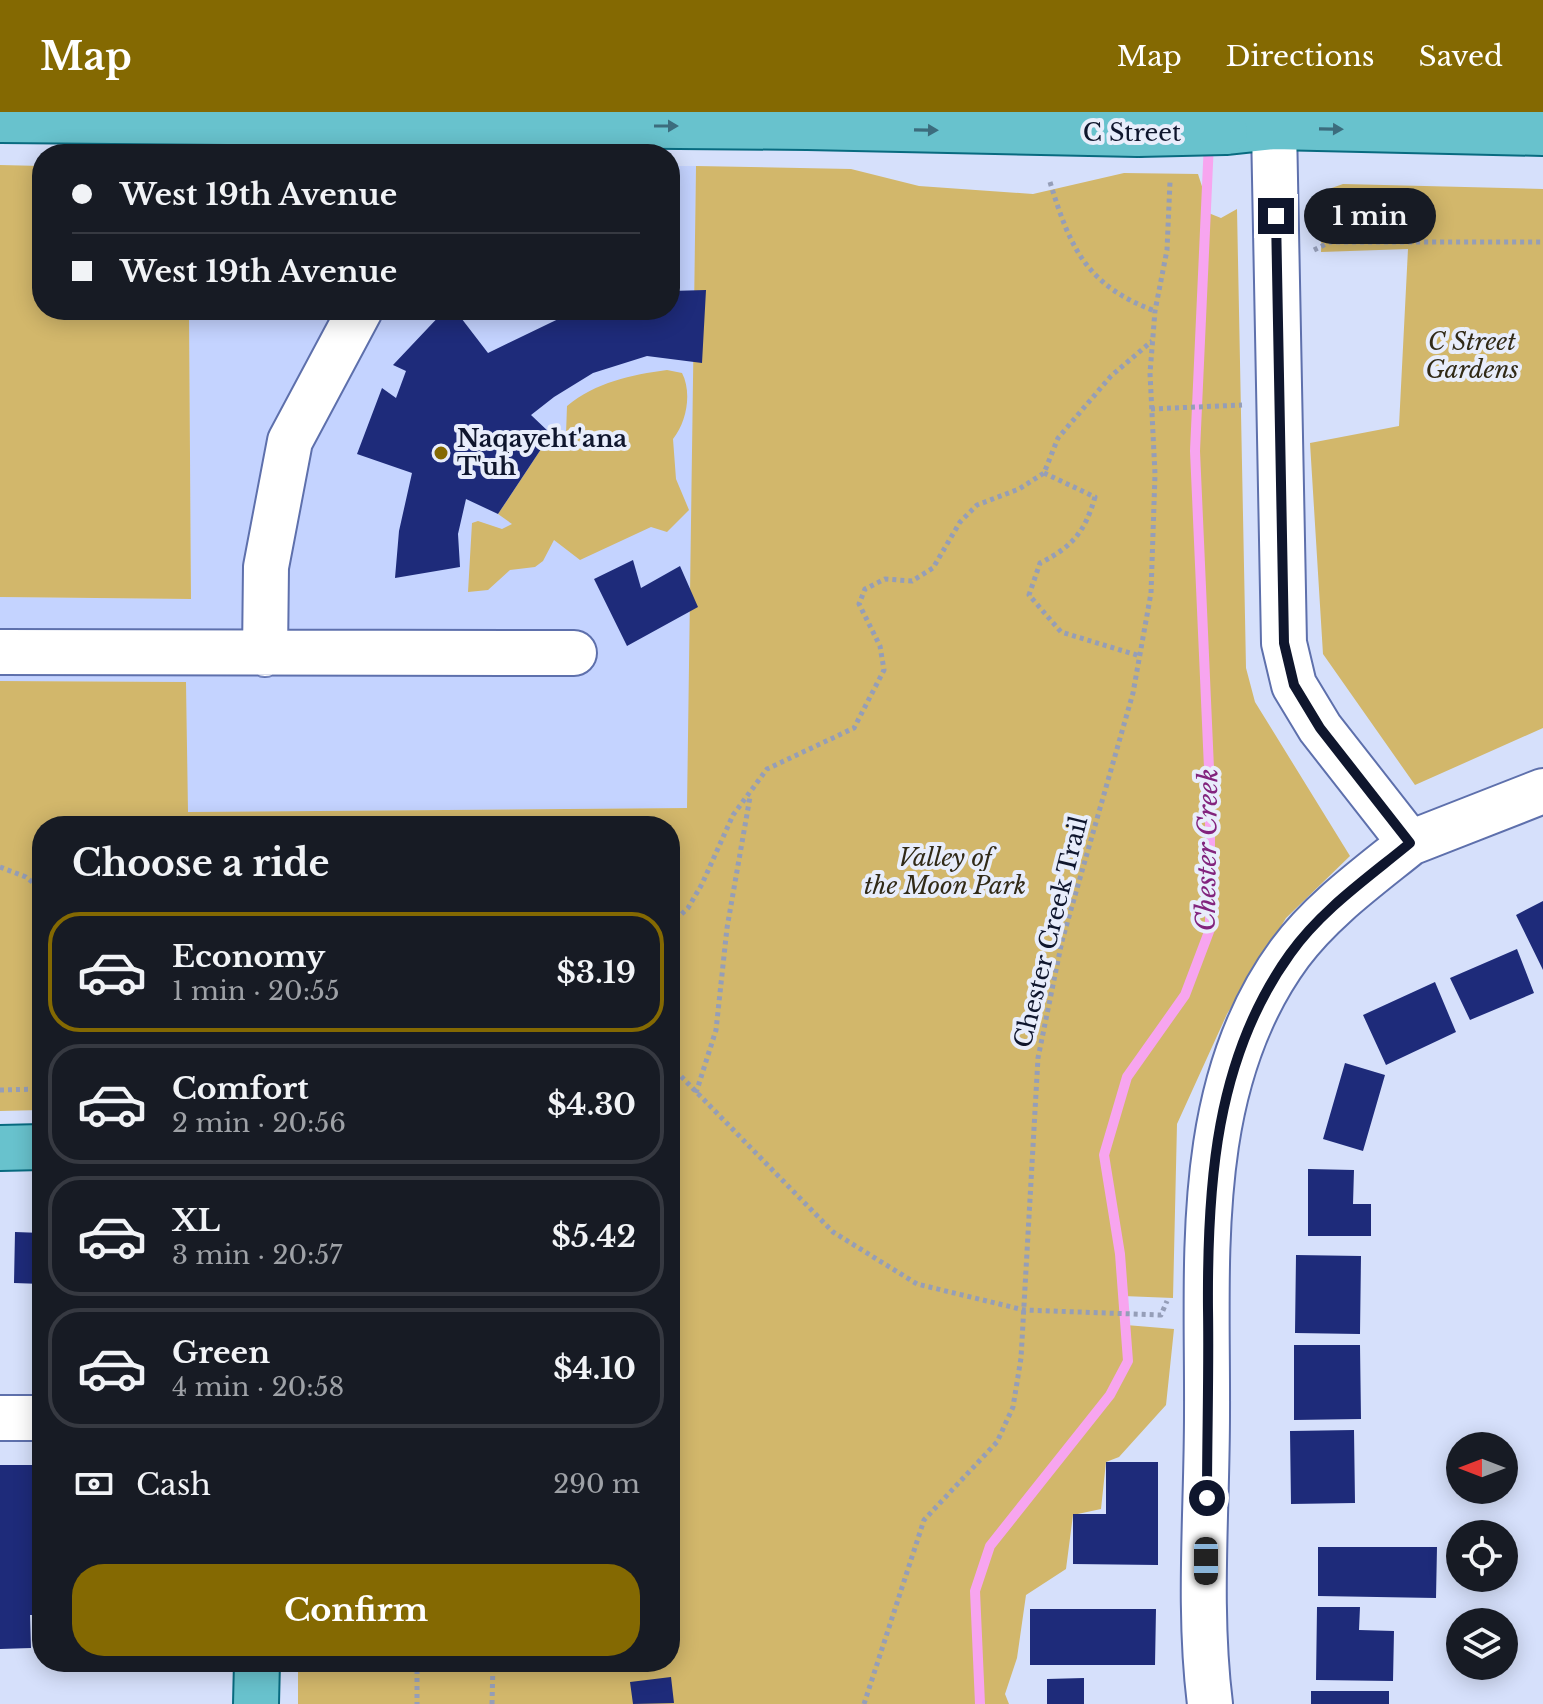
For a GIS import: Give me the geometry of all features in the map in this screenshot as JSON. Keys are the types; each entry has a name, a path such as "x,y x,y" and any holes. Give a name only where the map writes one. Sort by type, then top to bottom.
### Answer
{"main road":[{"name":"C Street","path":"0,120 498,118 1138,134 1225,132 1274,127 1543,133"},
{"path":"0,1148 32,1147"},
{"path":"256,1704 257,1672"}],"street":[{"path":"1274,127 1284,643 1294,685 1320,728 1410,843"},
{"path":"265,654 266,567 290,441 355,320"},
{"path":"0,652 574,653"},
{"path":"1210,1704 1206,1624 1206,1248 1213,1155 1229,1082 1255,1014 1290,954 1327,912 1410,843 1543,791"},
{"path":"0,1418 32,1418"}],"path":[{"path":"1050,182 1061,218 1079,257 1106,289 1155,311"},
{"name":"Chester Creek Trail","path":"864,1704 924,1520 997,1442 1013,1407 1024,1310 1038,1058 1062,941 1133,693 1151,593 1155,474 1150,373 1155,311 1167,250 1170,182"},
{"path":"1308,254 1330,242 1543,242"},
{"path":"680,916 702,884 733,815 767,769 854,728 884,670 880,646 859,604 865,589 885,579 912,581 933,568 960,522 977,505 1019,489 1044,473 1058,438 1111,376 1154,339"},
{"path":"1151,409 1223,405"},
{"path":"1044,473 1095,497 1089,518 1072,546 1040,563 1029,595 1061,632 1140,656"},
{"path":"696,1094 716,1030 727,928 750,794"},
{"path":"0,867 32,882"},
{"path":"680,1076 833,1232 870,1258 917,1284 1024,1310 1161,1315"},
{"path":"0,1090 32,1089"},
{"path":"417,1672 417,1704"},
{"path":"492,1704 493,1672"}],"shaded area":[{"name":"Naqayeht'ana T'uh","path":"680,166 696,166 688,808 187,812 186,682 0,681 0,597 191,599 189,320 680,320"}],"green space":[{"path":"0,165 32,166 32,320 189,320 191,599 0,597"},
{"name":"Valley of the Moon Park","path":"696,166 851,169 919,186 1033,194 1124,173 1198,174 1206,199 1206,212 1221,218 1237,209 1246,668 1255,702 1350,856 1286,918 1227,1014 1177,1124 1173,1298 1123,1296 1126,1325 1174,1329 1166,1405 1119,1457 1106,1462 1101,1509 1073,1515 1066,1569 1026,1595 1017,1658 1005,1694 1009,1704 298,1704 298,1672 680,1672 680,816 32,816 32,1110 0,1111 0,681 186,682 188,812 687,808"},
{"name":"C Street Gardens","path":"1343,184 1543,189 1543,728 1415,785 1323,654 1310,443 1399,426 1408,249 1321,252 1323,191"},
{"path":"667,370 682,373 687,389 685,416 673,439 676,479 689,510 667,532 651,527 580,560 554,540 543,561 535,567 510,570 488,590 468,592 472,523 478,521 502,529 512,524 498,514 551,434 562,444 566,434 567,406 590,391 614,381"}],"building":[{"path":"706,290 702,363 647,356 593,373 554,397 531,415 551,434 498,514 466,499 458,534 460,567 395,578 399,531 412,473 357,454 382,388 396,398 406,371 393,365 436,320 463,320 488,353 556,320 680,320 680,291"},
{"path":"633,560 641,588 680,566 698,607 627,646 594,579"},
{"path":"1543,901 1543,970 1516,915"},
{"path":"1517,949 1534,993 1470,1020 1450,978"},
{"path":"1435,982 1456,1032 1386,1065 1363,1015"},
{"path":"1345,1063 1385,1075 1363,1151 1323,1139"},
{"path":"1308,1169 1354,1170 1353,1204 1371,1204 1371,1236 1308,1236"},
{"path":"15,1232 32,1233 32,1284 14,1283"},
{"path":"1296,1255 1361,1256 1360,1334 1295,1333"},
{"path":"1294,1345 1360,1345 1361,1419 1294,1420"},
{"path":"1354,1430 1355,1503 1291,1504 1290,1431"},
{"path":"1106,1462 1158,1462 1158,1565 1073,1564 1073,1514 1106,1514"},
{"path":"0,1465 32,1465 31,1648 0,1649"},
{"path":"1318,1547 1437,1547 1436,1598 1318,1596"},
{"path":"1317,1607 1360,1607 1359,1630 1394,1631 1393,1681 1316,1680"},
{"path":"1030,1609 1156,1609 1155,1665 1030,1665"},
{"path":"671,1677 674,1703 633,1704 630,1682"},
{"path":"1084,1678 1084,1704 1047,1704 1047,1679"},
{"path":"1311,1691 1389,1691 1389,1704 1311,1704"}],"waterway":[{"name":"Chester Creek","path":"980,1704 975,1591 990,1546 1110,1395 1128,1361 1120,1254 1104,1155 1127,1077 1185,995 1210,929 1210,791 1195,451 1209,142"}],"place":[{"name":"Naqayeht'ana T'uh","path":"441,453"}],"route":[{"path":"1207,1498 1206,1248 1213,1155 1229,1082 1255,1014 1290,954 1327,912 1410,843 1320,728 1294,685 1284,643 1276,216"}]}
